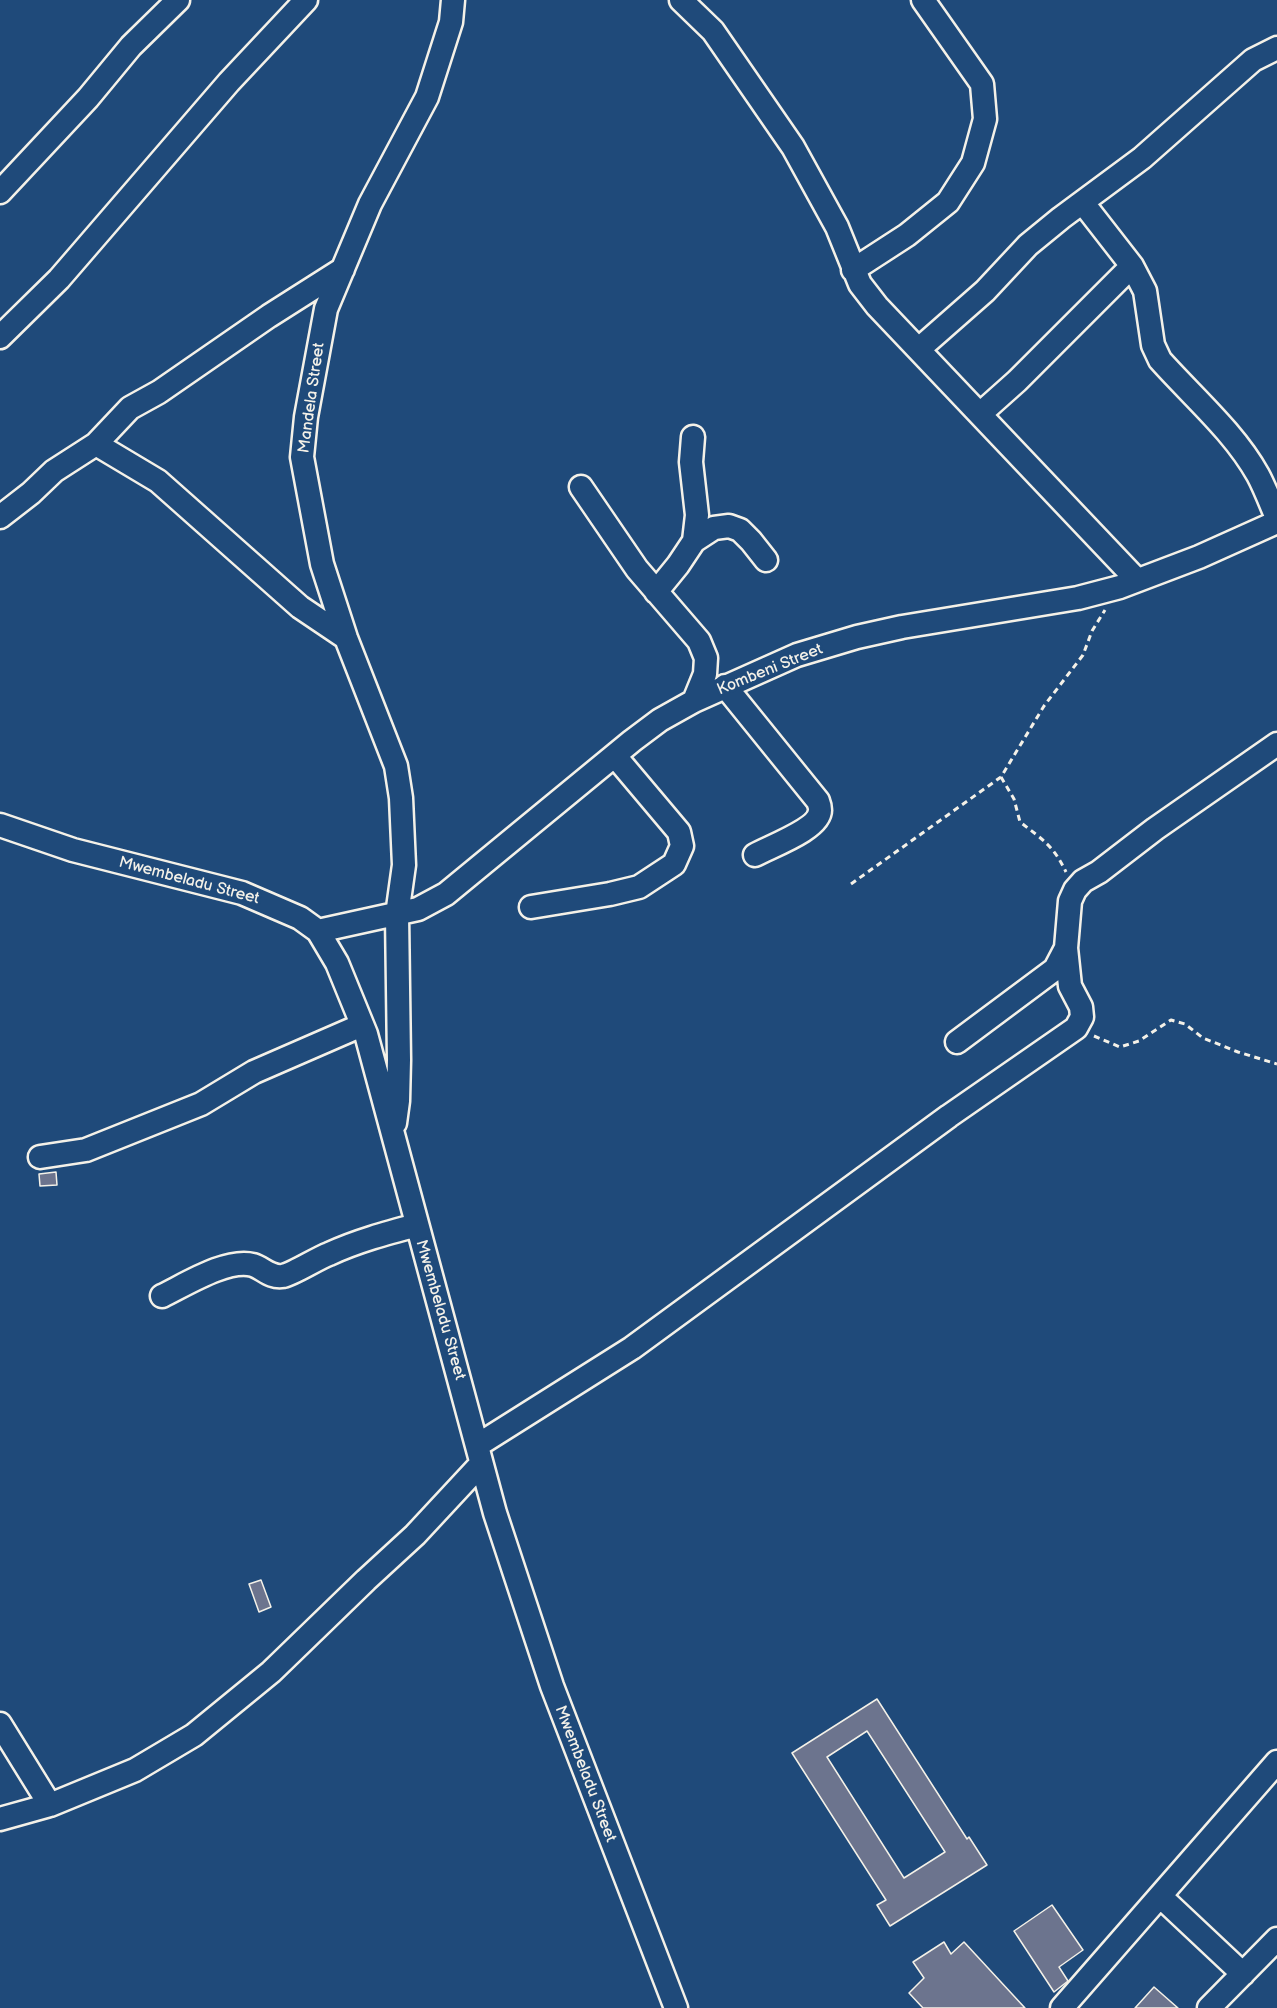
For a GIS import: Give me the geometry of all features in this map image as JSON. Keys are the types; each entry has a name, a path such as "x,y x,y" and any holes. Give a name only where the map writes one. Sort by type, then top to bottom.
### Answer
{"street":[{"path":"0,192 88,98 131,45 178,0"},
{"path":"0,337 66,270 229,82 306,0"},
{"name":"Mandela Street","path":"393,1133 398,1101 399,1060 397,915 404,865 404,826 396,766 346,638 322,564 302,457 306,417 326,309 370,204 427,97 452,11 464,0"},
{"path":"681,0 713,31 793,147 837,227 860,284 877,306 980,414 1129,584"},
{"path":"853,270 907,235 948,202 973,163 985,119 982,84 923,0"},
{"path":"919,349 985,291 1028,246 1142,158 1253,60 1277,48"},
{"path":"1083,203 1132,266 1145,291 1153,345 1160,360 1229,435 1244,455 1258,475 1277,518"},
{"path":"980,414 1017,381 1132,266"},
{"path":"0,517 31,493 54,471 96,444 130,408 159,392 269,316 343,269"},
{"path":"656,592 678,565 694,540 697,515 691,462 693,437"},
{"path":"96,444 158,481 300,607 346,638"},
{"path":"581,487 656,592 699,641 706,658 705,674 694,700"},
{"name":"Kombeni Street","path":"318,932 418,909 446,894 660,720 694,700 725,686 797,656 857,637 902,627 1078,598 1129,584 1199,557 1277,522"},
{"path":"694,540 714,528 729,526 740,530 766,560"},
{"path":"725,686 818,801 821,809 817,821 802,832 755,855"},
{"path":"0,1819 50,1804 135,1770 195,1735 271,1672 415,1536 479,1455 632,1348 949,1116 1076,1028 1082,1017 1081,1007 1070,986 1065,948 1070,901 1075,890 1155,829 1277,744"},
{"path":"531,907 639,887 675,864 682,846 679,832 615,756"},
{"name":"Mwembeladu Street","path":"0,825 73,850 242,893 300,918 318,932 337,963 362,1024 495,1513 552,1686 675,2008"},
{"path":"957,1042 1054,969 1065,948"},
{"path":"40,1157 86,1150 201,1104 254,1072 362,1024"},
{"path":"162,1296 212,1271 238,1264 254,1265 268,1274 282,1276 377,1235 417,1225"},
{"path":"0,1724 50,1804"},
{"path":"1062,2008 1277,1762"},
{"path":"1160,1896 1242,1974"},
{"path":"1209,2008 1277,1939"}],"path":[{"path":"851,884 1001,777 1044,706 1083,655 1092,631 1129,584"},
{"path":"1001,777 1014,799 1020,822 1046,840 1075,890"},
{"path":"1076,1028 1120,1047 1139,1041 1171,1020 1185,1024 1203,1038 1229,1049 1277,1064"}],"building":[{"path":"56,1172 57,1185 40,1186 39,1174"},
{"path":"261,1580 271,1607 259,1612 249,1584"},
{"path":"877,1699 967,1839 969,1837 987,1865 890,1926 877,1905 886,1900 792,1753","holes":["867,1731 945,1852 904,1878 827,1757"]},
{"path":"1052,1905 1083,1950 1059,1967 1068,1981 1054,1992 1014,1931"},
{"path":"944,1942 951,1954 964,1942 1025,2008 923,2008 909,1993 924,1978 913,1962"},
{"path":"1154,1987 1178,2008 1135,2008"}]}
